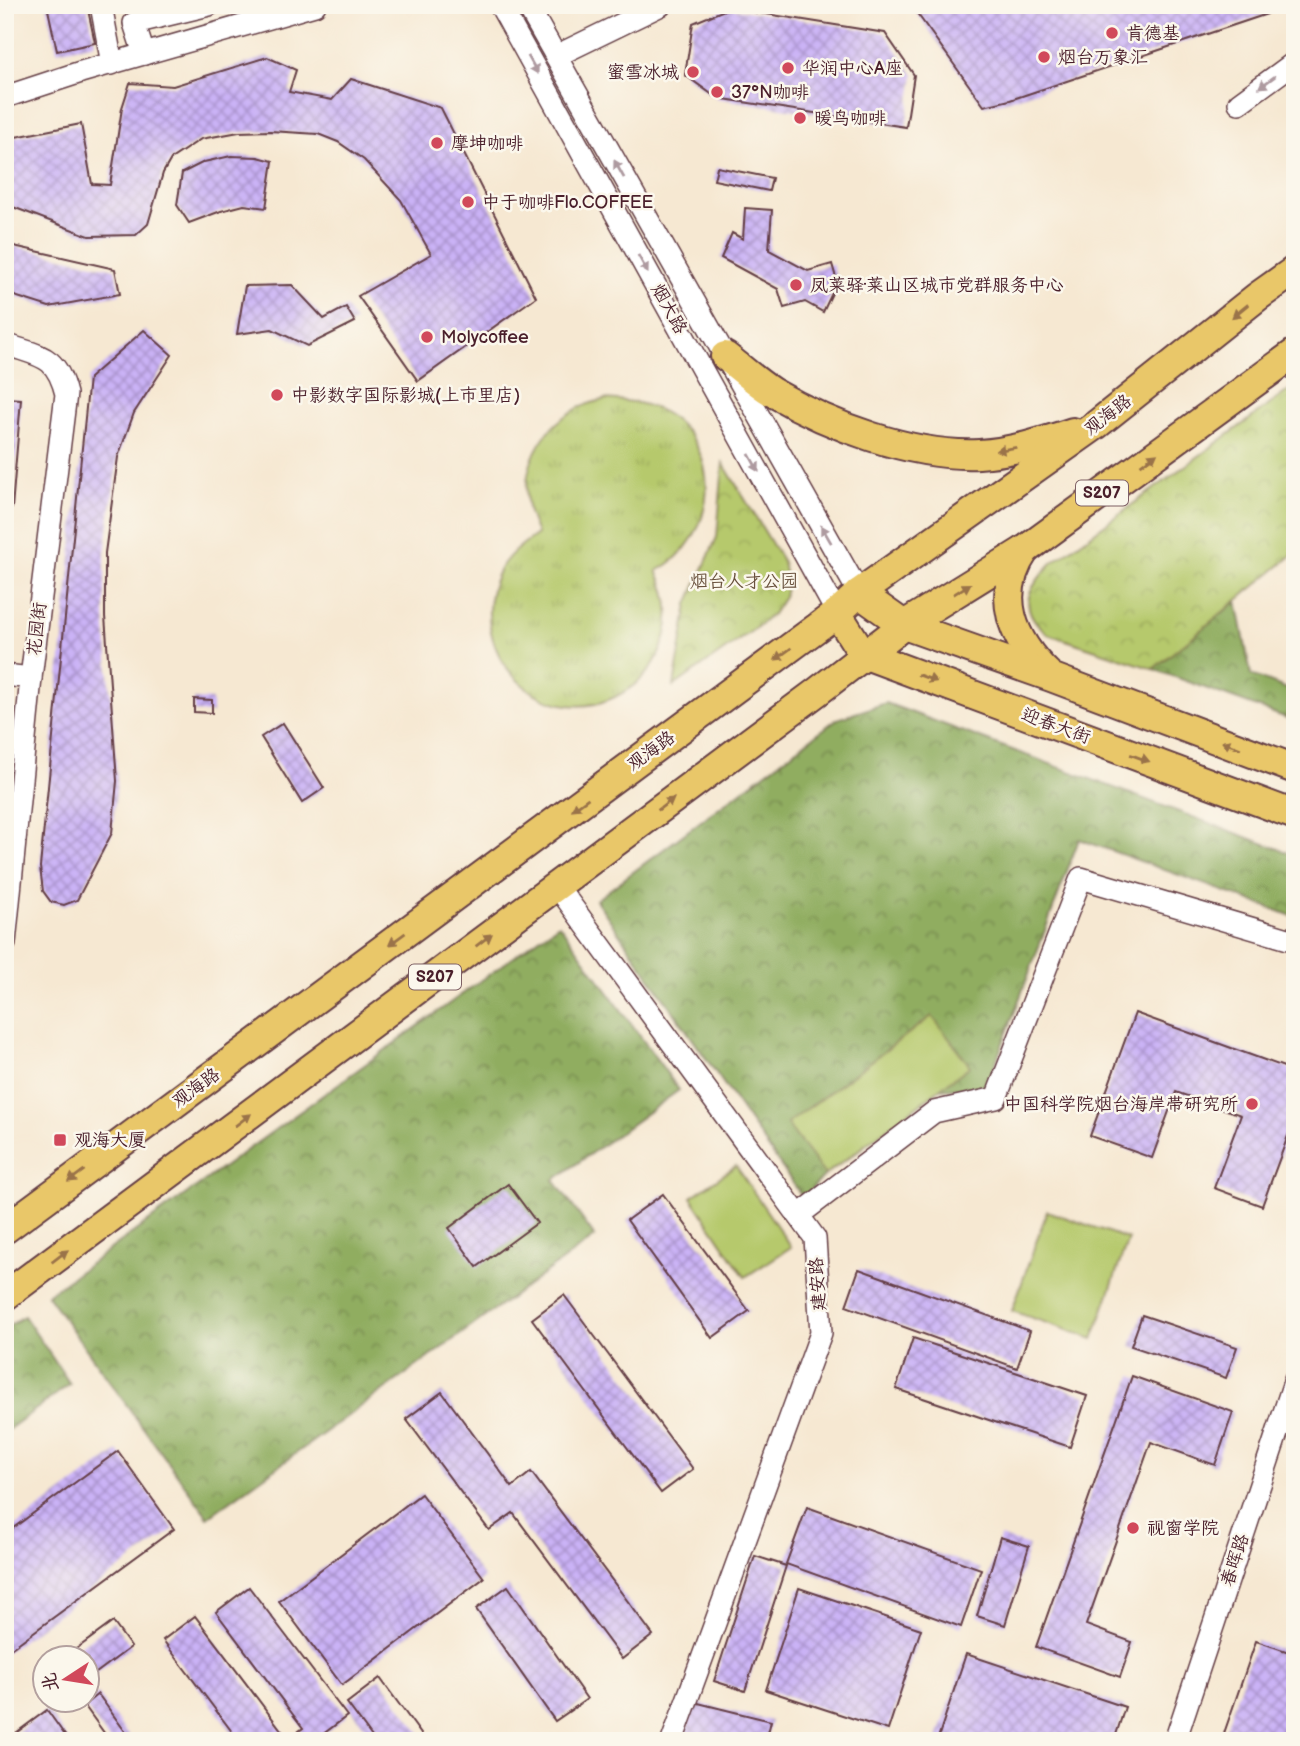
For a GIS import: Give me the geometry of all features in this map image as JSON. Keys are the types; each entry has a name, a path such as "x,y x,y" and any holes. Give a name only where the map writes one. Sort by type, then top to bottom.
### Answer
{"main road":[{"name":"观海路","path":"5,1229 837,613 859,593 1096,425 1295,270"},
{"name":"S207","path":"5,1296 817,692 863,654 904,625 1025,550 1295,353"},
{"path":"725,356 770,390 826,420 886,441 931,450 979,454 1024,446 1096,425"},
{"path":"1025,550 1014,566 1010,592 1012,617 1019,639 1030,657 1051,677"},
{"path":"859,593 904,625 1295,769"},
{"path":"837,613 863,654"},
{"name":"迎春大街","path":"863,654 1295,815"}],"street":[{"path":"101,5 112,64"},
{"path":"144,54 134,23 209,5"},
{"path":"5,97 315,5"},
{"name":"烟大路","path":"500,5 837,613"},
{"name":"烟大路","path":"527,5 859,593"},
{"path":"556,56 661,5"},
{"path":"1239,103 1295,62"},
{"name":"花园街","path":"5,344 51,361 61,374 66,394 31,678 5,943"},
{"path":"5,675 31,678"},
{"path":"799,1215 934,1112 996,1098 1081,878 1295,941"},
{"name":"建安路","path":"557,886 815,1238 821,1333 672,1741"},
{"name":"春晖路","path":"1175,1741 1295,1379"}],"green space":[{"path":"1295,386 1295,553 1153,669 1048,634 1038,625 1029,607 1029,598 1036,581 1052,563"},
{"path":"606,399 649,406 663,412 683,428 697,448 705,470 706,493 702,516 693,538 677,556 657,571 668,603 668,625 662,647 649,670 628,690 615,697 587,705 560,704 536,694 515,678 500,656 491,631 489,603 497,575 504,563 519,547 537,534 529,511 527,493 527,478 536,451 552,428 563,418 582,406"},
{"name":"烟台人才公园","path":"723,463 783,562 787,582 784,597 773,614 674,686 688,604 717,537"},
{"path":"1237,601 1251,675 1295,692 1295,721 1153,669"},
{"path":"886,703 1295,855 1295,917 1079,839 987,1086 940,1089 825,1175 803,1198 596,900 837,719"},
{"path":"559,924 679,1090 554,1180 595,1237 208,1517 47,1295"},
{"path":"932,1016 970,1066 825,1175 787,1124"},
{"path":"736,1166 791,1247 745,1277 691,1197"},
{"path":"1047,1211 1128,1239 1093,1339 1012,1311"},
{"path":"24,1316 70,1384 5,1432 5,1329"}],"building":[{"path":"47,5 87,5 95,43 57,51"},
{"name":"烟台万象汇","path":"911,5 1278,5 1267,14 1010,100 984,106"},
{"path":"729,8 885,33 914,75 906,127 717,98 685,75 693,23"},
{"path":"267,57 296,70 289,92 332,100 351,79 441,108 536,297 418,381 358,296 431,254 401,200 364,160 338,142 318,134 239,132 201,139 171,159 163,173 148,224 136,235 89,236 5,204 5,139 81,124 92,184 110,185 122,108 130,83 173,86"},
{"path":"231,156 258,157 273,161 266,208 244,205 189,223 177,205 182,173 204,162"},
{"path":"717,167 772,178 769,191 714,180"},
{"path":"745,208 772,210 769,250 808,271 832,264 839,288 833,291 823,312 805,302 784,308 778,289 721,258 732,233 743,239"},
{"path":"5,244 115,269 120,294 49,307 5,293"},
{"path":"292,285 324,319 346,307 355,322 307,346 272,329 237,334 245,286"},
{"path":"144,330 172,355 134,413 118,457 105,553 105,616 117,781 112,833 77,900 64,905 51,902 43,891 40,867 89,378"},
{"path":"5,398 21,399 12,508 5,507"},
{"path":"5,537 12,538 7,595 5,595"},
{"path":"194,699 212,700 212,713 194,712"},
{"path":"283,723 324,788 302,803 261,737"},
{"name":"中国科学院烟台海岸带研究所","path":"1135,1013 1295,1071 1295,1117 1262,1206 1214,1188 1241,1115 1176,1092 1152,1158 1090,1136"},
{"path":"508,1184 537,1223 477,1267 449,1228"},
{"path":"663,1194 749,1311 712,1338 627,1220"},
{"path":"859,1269 1030,1331 1017,1368 846,1306"},
{"path":"564,1295 693,1469 661,1493 532,1319"},
{"path":"1142,1315 1237,1347 1226,1378 1131,1346"},
{"path":"913,1338 1087,1396 1070,1447 896,1389"},
{"path":"1132,1376 1233,1412 1215,1465 1151,1442 1086,1625 1132,1642 1120,1677 1036,1647"},
{"path":"442,1392 512,1487 531,1472 653,1635 622,1659 513,1513 489,1530 406,1419"},
{"path":"118,1451 174,1529 5,1653 5,1534"},
{"path":"421,1494 484,1578 342,1685 279,1601"},
{"path":"807,1507 981,1569 961,1627 786,1564"},
{"path":"1000,1537 1029,1546 1005,1625 977,1616"},
{"path":"755,1556 786,1566 745,1691 714,1681"},
{"path":"508,1586 587,1699 555,1721 476,1609"},
{"path":"249,1587 347,1716 318,1738 320,1741 239,1741 163,1640 195,1616 288,1739 303,1728 216,1612"},
{"path":"799,1588 921,1629 888,1730 766,1690"},
{"path":"113,1622 131,1647 102,1669 102,1644 83,1644"},
{"path":"1256,1641 1295,1654 1295,1741 1222,1739"},
{"path":"966,1654 1125,1707 1114,1741 937,1741"},
{"path":"380,1678 426,1741 375,1741 347,1703"},
{"path":"102,1700 132,1741 110,1741 90,1714 102,1714"},
{"path":"694,1702 771,1721 766,1741 684,1741"},
{"path":"42,1714 50,1714 69,1741 5,1741"}],"place":[{"name":"肯德基","path":"1112,33"},
{"name":"烟台万象汇","path":"1044,57"},
{"name":"华润中心A座","path":"788,68"},
{"name":"蜜雪冰城","path":"693,72"},
{"name":"37°N咖啡","path":"717,92"},
{"name":"暖鸟咖啡","path":"800,118"},
{"name":"摩坤咖啡","path":"437,143"},
{"name":"中于咖啡Flo.COFFEE","path":"468,202"},
{"name":"凤莱驿·莱山区城市党群服务中心","path":"796,285"},
{"name":"Molycoffee","path":"427,337"},
{"name":"中影数字国际影城(上市里店)","path":"277,395"},
{"name":"中国科学院烟台海岸带研究所","path":"1252,1104"},
{"name":"观海大厦","path":"60,1140"},
{"name":"视窗学院","path":"1133,1528"}]}
